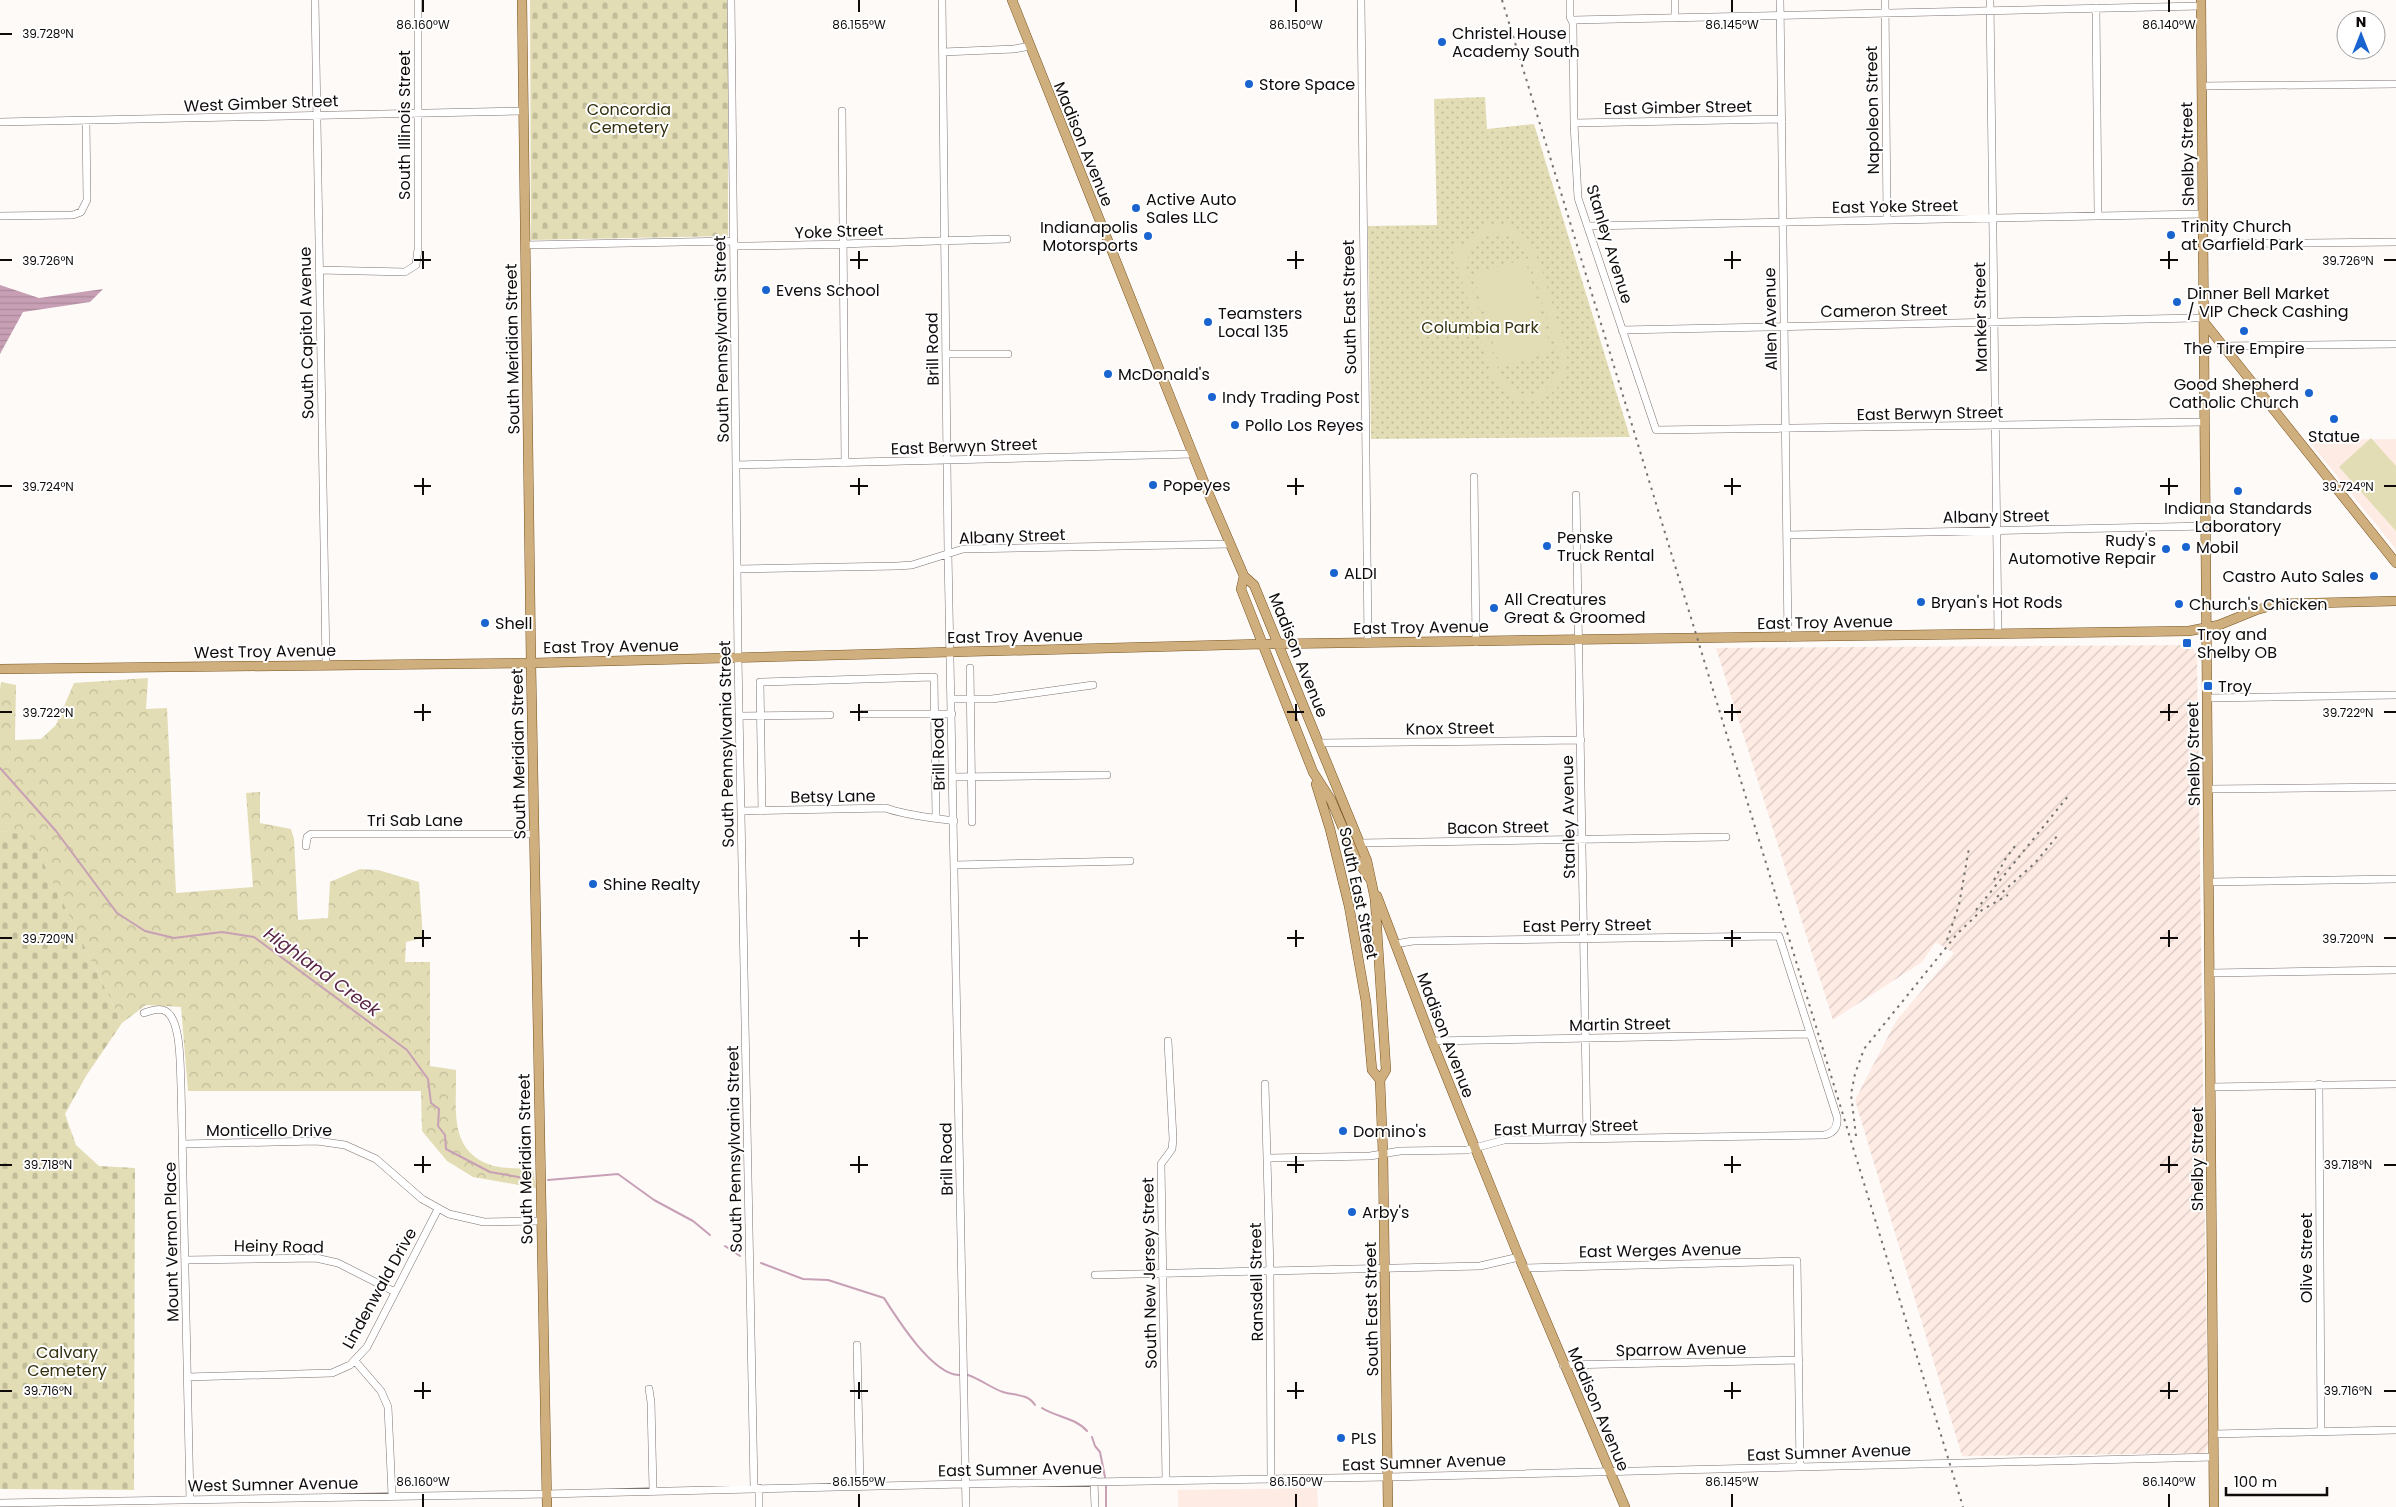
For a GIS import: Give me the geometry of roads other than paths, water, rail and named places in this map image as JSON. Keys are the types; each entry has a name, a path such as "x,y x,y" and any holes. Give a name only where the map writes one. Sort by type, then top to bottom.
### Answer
{"main road":[{"name":"South Meridian Street","path":"522,0 531,663 546,1507"},
{"name":"Madison Avenue","path":"1012,0 1230,544 1244,576 1254,584 1367,861"},
{"name":"Shelby Street","path":"2201,3 2208,628 2214,1507"},
{"path":"2204,322 2396,563"},
{"name":"Madison Avenue","path":"1244,576 1241,590 1313,772 1331,800 1356,859 1373,884 1432,1041 1523,1268 1625,1507"},
{"name":"East Troy Avenue","path":"531,663 1263,644 2189,631 2208,628 2278,604 2396,602"},
{"name":"West Troy Avenue","path":"0,668 531,663"},
{"name":"South East Street","path":"1313,772 1330,829 1349,906 1364,994 1372,1070 1380,1080"},
{"name":"South East Street","path":"1367,861 1373,884 1386,1070 1380,1080 1383,1154 1388,1507"}],"street":[{"name":"South Capitol Avenue","path":"315,0 326,665"},
{"name":"South Illinois Street","path":"319,270 405,272 416,265 418,249 418,0"},
{"name":"South Pennsylvania Street","path":"731,0 738,658 756,1488 759,1507"},
{"name":"Brill Road","path":"942,0 948,553 966,1507"},
{"name":"South East Street","path":"1361,0 1368,643"},
{"name":"Stanley Avenue","path":"1570,0 1570,17 1573,20 1577,188 1656,430"},
{"path":"1675,0 1675,18"},
{"name":"Allen Avenue","path":"1780,0 1788,638"},
{"name":"Napoleon Street","path":"1885,0 1887,220"},
{"name":"Manker Street","path":"1990,0 1998,634"},
{"path":"1573,20 1990,11 2201,3"},
{"path":"2096,8 2098,215"},
{"path":"943,52 1014,49 1030,46"},
{"path":"2202,86 2396,84"},
{"name":"West Gimber Street","path":"0,122 523,111"},
{"path":"842,111 845,463"},
{"name":"East Gimber Street","path":"1574,123 1782,119"},
{"path":"0,216 73,215 81,212 87,200 86,121"},
{"name":"East Yoke Street","path":"1588,226 2203,214"},
{"path":"944,240 1007,239"},
{"name":"Yoke Street","path":"525,245 734,244 844,246 944,240"},
{"path":"2203,244 2396,242"},
{"name":"Cameron Street","path":"1622,330 2194,318 2201,318 2204,322"},
{"path":"2223,346 2396,344"},
{"path":"946,354 1008,354"},
{"name":"East Berwyn Street","path":"1656,430 2205,422"},
{"name":"East Berwyn Street","path":"736,465 1193,454"},
{"path":"1474,478 1476,642"},
{"name":"Stanley Avenue","path":"1576,495 1580,641 1584,1038 1587,1138"},
{"name":"Albany Street","path":"1787,534 2207,526"},
{"name":"Albany Street","path":"738,569 912,565 963,549 1230,544"},
{"path":"970,668 972,822"},
{"path":"762,811 760,682 934,678 936,818"},
{"path":"951,700 992,699 1094,685"},
{"path":"2208,698 2396,695"},
{"path":"863,714 952,714"},
{"path":"740,716 830,715"},
{"name":"Knox Street","path":"1319,744 1581,740"},
{"path":"952,778 1107,775"},
{"path":"2209,789 2396,787"},
{"name":"Betsy Lane","path":"741,811 886,808 897,812 954,821"},
{"name":"Tri Sab Lane","path":"306,846 307,837 311,834 534,834"},
{"name":"Bacon Street","path":"1360,843 1726,837"},
{"path":"954,864 1130,861"},
{"path":"2209,882 2396,879"},
{"name":"East Perry Street","path":"1395,944 1413,941 1779,936 1810,1034"},
{"path":"2210,973 2396,970"},
{"name":"Mount Vernon Place","path":"144,1013 164,1010 175,1021 181,1086 190,1500"},
{"name":"Martin Street","path":"1432,1041 1810,1034"},
{"name":"East Murray Street","path":"1268,1158 1383,1154 1400,1151 1467,1150 1504,1140 1824,1134 1835,1129 1837,1117 1810,1034"},
{"name":"South New Jersey Street","path":"1166,1480 1160,1164 1172,1149 1173,1139 1168,1041"},
{"name":"Ransdell Street","path":"1265,1084 1270,1271 1271,1480"},
{"name":"Olive Street","path":"2319,1084 2321,1431"},
{"path":"2211,1087 2396,1084"},
{"name":"Monticello Drive","path":"182,1144 326,1141 345,1145 365,1152 382,1162 422,1199 438,1209 462,1218 484,1222 541,1221"},
{"name":"Lindenwald Drive","path":"187,1377 325,1374 338,1371 355,1361 367,1347 438,1209"},
{"path":"1095,1275 1480,1266 1519,1257"},
{"name":"Heiny Road","path":"185,1260 316,1258 338,1263 394,1292"},
{"name":"East Werges Avenue","path":"1523,1268 1797,1261 1799,1360"},
{"path":"857,1346 860,1486"},
{"path":"1799,1360 1800,1467"},
{"name":"Sparrow Avenue","path":"1563,1365 1799,1360"},
{"path":"355,1361 384,1396 388,1407 392,1495"},
{"path":"649,1389 652,1402 653,1490"},
{"path":"2214,1434 2396,1430"},
{"name":"East Sumner Avenue","path":"546,1494 1094,1481 1271,1480 1609,1470 2214,1457"},
{"path":"1094,1481 1095,1507"},
{"name":"West Sumner Avenue","path":"0,1503 392,1495 546,1494"}],"waterway":[{"name":"Highland Creek","path":"0,768 56,831 117,913 145,931 174,938 222,932 254,937 407,1050 428,1079 431,1103 439,1109 438,1126 445,1135 446,1149 490,1172 530,1179"},
{"name":"Highland Creek","path":"548,1180 618,1174 654,1200 693,1221 710,1235"},
{"name":"Highland Creek","path":"725,1246 740,1256"},
{"name":"Highland Creek","path":"761,1263 803,1279 828,1280 884,1298 907,1332 927,1356 938,1366 959,1375"},
{"name":"Highland Creek","path":"968,1375 1003,1392 1028,1398 1035,1405"},
{"name":"Highland Creek","path":"1042,1408 1072,1420 1087,1431"},
{"name":"Highland Creek","path":"1092,1437 1095,1446 1100,1452 1105,1477"},
{"name":"Highland Creek","path":"1106,1486 1106,1507"}],"railway":[{"path":"1502,0 1963,1507"},
{"path":"1976,910 2069,795"},
{"path":"1997,897 2035,863 2058,835"},
{"path":"1994,880 2006,858 2018,842"},
{"path":"1947,940 1959,905 1969,848"},
{"path":"1856,1136 1851,1094 1855,1074 1864,1049 1957,934 1982,910 2008,895"}],"place":[{"name":"Christel House Academy South","path":"1442,42"},
{"name":"Store Space","path":"1249,84"},
{"name":"Active Auto Sales LLC","path":"1136,208"},
{"name":"Trinity Church at Garfield Park","path":"2171,235"},
{"name":"Indianapolis Motorsports","path":"1148,236"},
{"name":"Evens School","path":"766,290"},
{"name":"Dinner Bell Market / VIP Check Cashing","path":"2177,302"},
{"name":"Teamsters Local 135","path":"1208,322"},
{"name":"The Tire Empire","path":"2244,331"},
{"name":"McDonald's","path":"1108,374"},
{"name":"Good Shepherd Catholic Church","path":"2309,393"},
{"name":"Indy Trading Post","path":"1212,397"},
{"name":"Statue","path":"2334,419"},
{"name":"Pollo Los Reyes","path":"1235,425"},
{"name":"Popeyes","path":"1153,485"},
{"name":"Indiana Standards Laboratory","path":"2238,491"},
{"name":"Penske Truck Rental","path":"1547,546"},
{"name":"Mobil","path":"2186,547"},
{"name":"Rudy's Automotive Repair","path":"2166,549"},
{"name":"ALDI","path":"1334,573"},
{"name":"Castro Auto Sales","path":"2374,576"},
{"name":"Bryan's Hot Rods","path":"1921,602"},
{"name":"Church's Chicken","path":"2179,604"},
{"name":"All Creatures Great & Groomed","path":"1494,608"},
{"name":"Shell","path":"485,623"},
{"name":"Troy and Shelby OB","path":"2187,643"},
{"name":"Troy","path":"2208,686"},
{"name":"Shine Realty","path":"593,884"},
{"name":"Domino's","path":"1343,1131"},
{"name":"Arby's","path":"1352,1212"},
{"name":"PLS","path":"1341,1438"}],"park label":[{"name":"Concordia Cemetery","path":"629,118"},
{"name":"Columbia Park","path":"1480,327"},
{"name":"Calvary Cemetery","path":"67,1361"}]}
